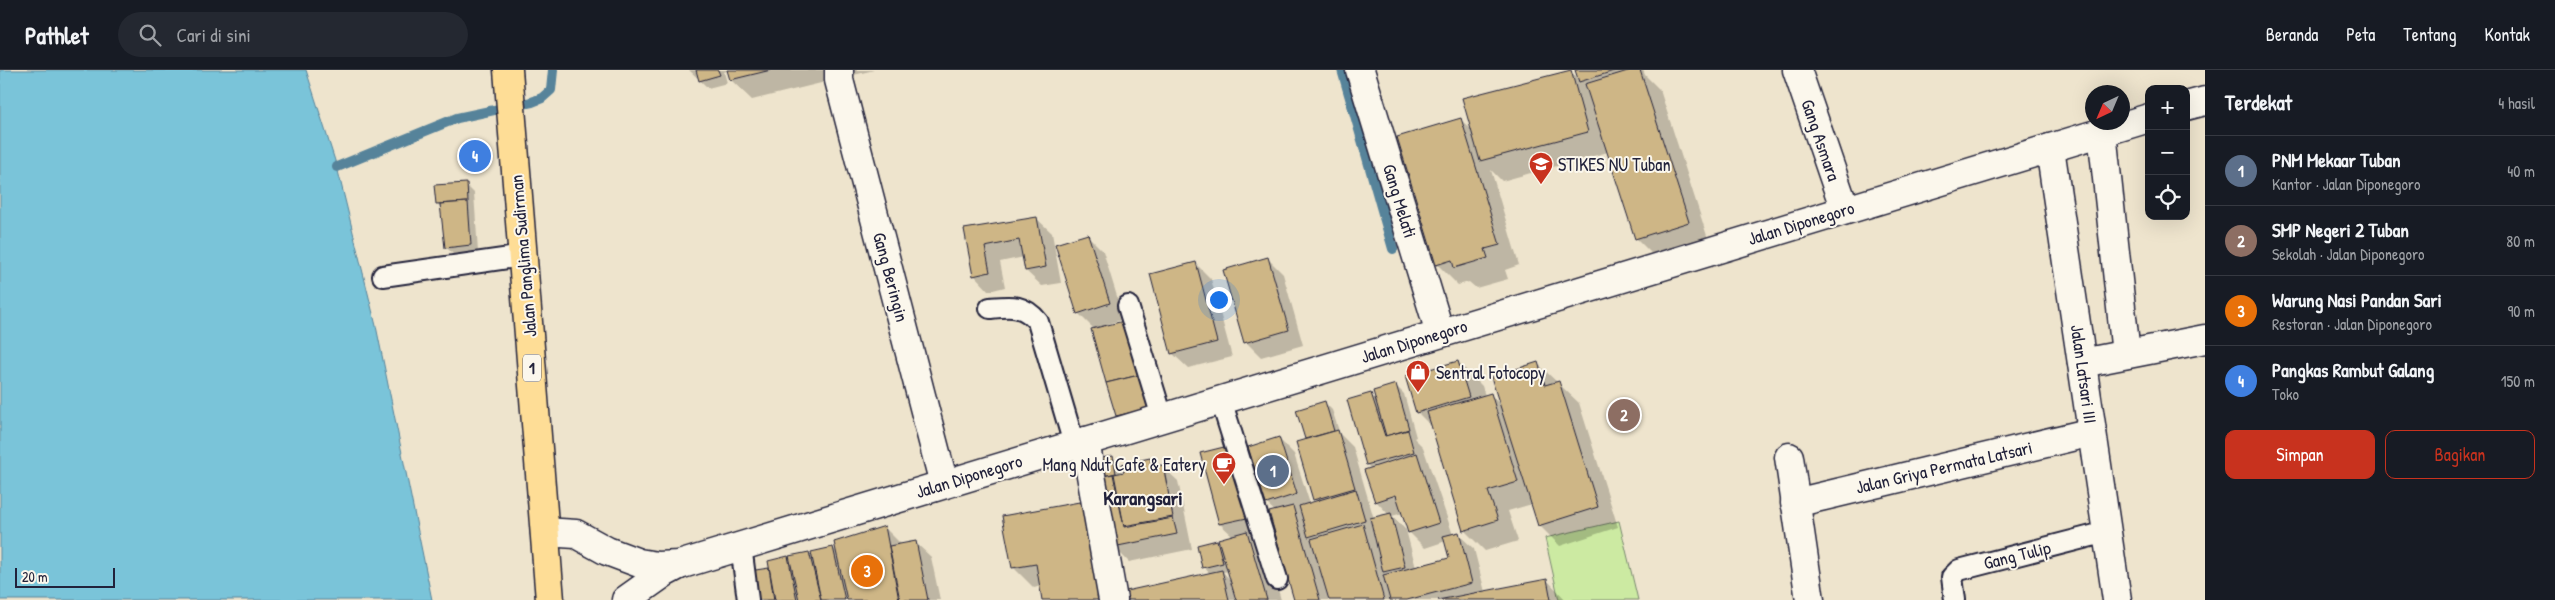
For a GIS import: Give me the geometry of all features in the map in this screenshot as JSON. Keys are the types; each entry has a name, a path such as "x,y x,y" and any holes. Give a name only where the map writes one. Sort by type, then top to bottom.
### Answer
{"highway":[{"name":"Jalan Panglima Sudirman","path":"508,70 550,596"}],"street":[{"name":"Gang Beringin","path":"839,70 839,80 944,484"},
{"name":"Gang Melati","path":"1360,70 1440,333"},
{"name":"Gang Asmara","path":"1797,70 1845,210"},
{"path":"2190,105 2205,101"},
{"name":"Jalan Diponegoro","path":"544,532 576,534 608,551 639,562 657,566 679,564 2145,119"},
{"path":"2102,132 2126,354"},
{"name":"Jalan Latsari III","path":"2050,148 2117,600"},
{"path":"2082,363 2205,339"},
{"name":"Jalan Griya Permata Latsari","path":"1795,503 2092,432"},
{"path":"1080,443 1113,600"},
{"path":"1789,456 1810,600"},
{"name":"Jalan Diponegoro","path":"626,600 657,577 679,564"}],"lane":[{"path":"383,276 523,256"},
{"path":"990,308 1014,305 1031,314 1038,322 1080,443"},
{"path":"1128,306 1162,418"},
{"path":"1221,400 1277,579"},
{"name":"Gang Tulip","path":"1955,600 1952,577 1959,570 2107,532"},
{"path":"741,546 748,600"}],"green space":[{"path":"1619,521 1638,600 1559,600 1545,538"}],"water":[{"path":"0,70 306,70 337,167 376,326 432,600 0,600"}],"building":[{"path":"696,70 718,70 720,75 699,81"},
{"path":"727,70 771,70 730,80"},
{"path":"1571,70 1588,132 1480,161 1462,98"},
{"path":"1575,70 1617,70 1579,82"},
{"path":"1631,70 1640,70 1689,222 1635,239 1585,84"},
{"path":"1461,118 1500,245 1485,249 1488,258 1454,268 1452,260 1436,265 1397,137"},
{"path":"467,183 468,202 436,204 434,185"},
{"path":"468,202 471,245 445,248 440,204"},
{"path":"1037,217 1046,267 1025,271 1019,240 985,247 990,272 973,276 964,229"},
{"path":"1088,234 1110,303 1077,314 1055,244"},
{"path":"1268,257 1289,330 1244,343 1223,270"},
{"path":"1196,262 1217,342 1171,354 1150,274"},
{"path":"1124,321 1139,375 1106,383 1091,329"},
{"path":"1458,361 1469,397 1416,413 1405,376"},
{"path":"1538,362 1545,385 1559,381 1598,507 1538,526 1491,377"},
{"path":"1139,375 1150,408 1116,416 1106,383"},
{"path":"1396,384 1409,429 1386,436 1373,391"},
{"path":"1371,393 1385,436 1408,430 1414,452 1366,465 1347,400"},
{"path":"1491,393 1518,482 1488,491 1498,520 1463,531 1427,412"},
{"path":"1325,401 1334,431 1305,439 1296,410"},
{"path":"1338,430 1355,488 1313,500 1296,442"},
{"path":"1279,437 1297,494 1266,504 1248,447"},
{"name":"Mang Ndut Cafe & Eatery","path":"1228,446 1247,518 1219,524 1200,453"},
{"path":"1417,453 1439,523 1408,533 1396,495 1375,502 1364,470"},
{"path":"1113,456 1116,473 1099,477 1095,459"},
{"path":"1150,458 1152,466 1163,465 1173,517 1124,526 1114,474 1124,472 1122,464"},
{"path":"1113,474 1124,527 1173,518 1177,534 1113,547 1099,477"},
{"path":"1356,489 1365,520 1308,537 1299,506"},
{"path":"1085,501 1104,600 1042,600 1036,564 1012,568 1002,516"},
{"path":"1293,506 1320,600 1294,600 1269,512"},
{"path":"1391,513 1405,567 1383,572 1370,518"},
{"path":"1363,524 1384,600 1329,600 1311,539"},
{"path":"885,526 899,600 847,600 834,542"},
{"path":"1247,531 1267,600 1236,600 1218,539"},
{"path":"1459,532 1472,583 1407,600 1390,600 1383,575 1449,558 1443,536"},
{"path":"1217,540 1223,563 1202,568 1197,545"},
{"path":"916,541 928,600 900,600 889,546"},
{"path":"833,547 845,600 821,600 811,552"},
{"path":"809,552 821,600 799,600 789,556"},
{"path":"788,556 797,600 775,600 768,561"},
{"path":"769,568 774,600 754,600 749,571"},
{"path":"1222,570 1229,600 1128,600 1126,591"},
{"path":"1547,579 1551,600 1438,600"}],"waterway":[{"path":"337,167 457,118 532,102 542,98 551,90 553,70"},
{"path":"1342,70 1393,249"}],"place":[{"name":"Pangkas Rambut Galang","path":"475,156"},
{"name":"STIKES NU Tuban","path":"1541,185"},
{"name":"Sentral Fotocopy","path":"1418,393"},
{"name":"SMP Negeri 2 Tuban","path":"1624,415"},
{"name":"PNM Mekaar Tuban","path":"1273,471"},
{"name":"Mang Ndut Cafe & Eatery","path":"1224,485"},
{"name":"Warung Nasi Pandan Sari","path":"867,571"}],"district":[{"name":"Karangsari","path":"1143,497"}]}
